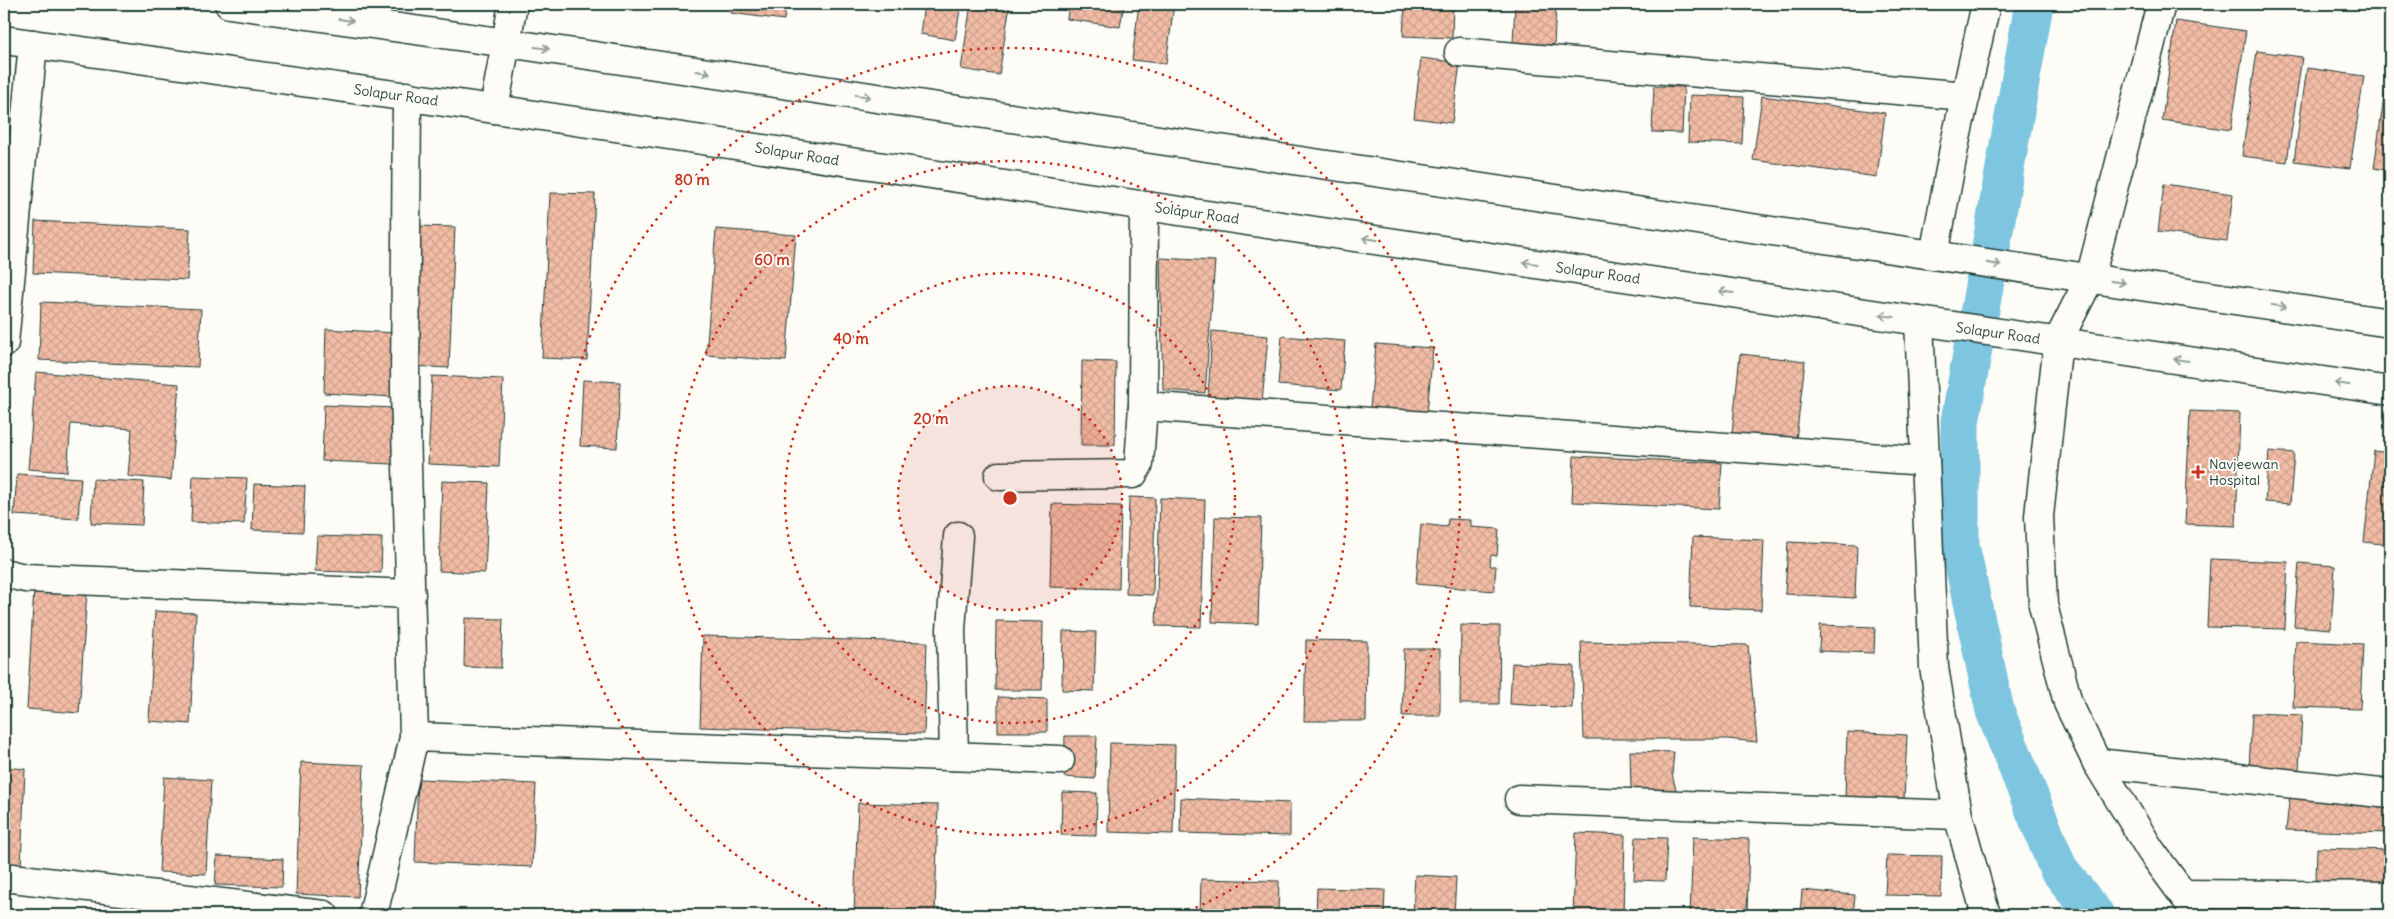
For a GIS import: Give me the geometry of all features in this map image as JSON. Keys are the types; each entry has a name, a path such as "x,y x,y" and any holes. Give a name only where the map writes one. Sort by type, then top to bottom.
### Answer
{"main road":[{"path":"229,4 507,43 2390,323"},
{"path":"494,109 513,4"},
{"path":"1939,256 1966,96 1986,4"},
{"path":"2161,4 2090,278 2050,340 2039,516 2043,605 2068,703 2097,763 2151,851 2190,905 2390,896"},
{"name":"Solapur Road","path":"4,40 407,96 2390,391"},
{"path":"4,343 33,44"},
{"path":"1459,52 1966,96"},
{"path":"373,915 414,738 405,388 407,96"},
{"path":"999,476 1133,474 1139,464 1143,406 1144,206"},
{"path":"1927,322 1925,461 1934,666 1958,815 1986,915"},
{"path":"1143,406 1925,461"},
{"path":"954,756 951,629 958,536"},
{"path":"4,573 26,578 411,594"},
{"path":"414,738 1060,760"},
{"path":"2097,763 2390,794"},
{"path":"1519,799 1958,815"},
{"path":"4,877 324,915"}],"building":[{"path":"732,4 786,4 784,20 731,13"},
{"path":"924,4 961,4 955,40 920,34"},
{"path":"971,4 1010,4 999,75 961,69"},
{"path":"1020,4 1054,4 1053,9"},
{"path":"1069,4 1124,4 1120,27 1067,19"},
{"path":"1139,4 1174,4 1166,64 1132,60"},
{"path":"1405,4 1453,4 1452,38 1403,36"},
{"path":"1515,4 1556,4 1554,45 1513,43"},
{"path":"2176,21 2246,31 2231,130 2162,120"},
{"path":"2257,51 2302,57 2287,162 2242,156"},
{"path":"1421,58 1460,63 1452,123 1414,118"},
{"path":"2390,61 2390,171 2374,168"},
{"path":"2307,68 2364,76 2350,168 2294,161"},
{"path":"1654,86 1684,87 1682,133 1652,132"},
{"path":"1690,95 1744,97 1742,144 1688,142"},
{"path":"1762,96 1885,113 1877,177 1753,160"},
{"path":"2164,184 2233,194 2227,241 2158,232"},
{"path":"550,193 595,194 587,360 542,358"},
{"path":"35,221 190,229 187,280 33,273"},
{"path":"417,226 455,227 449,368 411,366"},
{"path":"716,229 796,235 786,361 706,355"},
{"path":"1160,258 1215,261 1205,393 1163,390"},
{"path":"41,302 201,309 198,367 39,360"},
{"path":"326,329 395,333 393,397 324,393"},
{"path":"1212,331 1268,336 1262,403 1208,398"},
{"path":"1282,336 1345,341 1341,390 1278,385"},
{"path":"1376,344 1433,348 1427,413 1370,408"},
{"path":"1740,354 1805,361 1796,440 1732,433"},
{"path":"1082,361 1116,362 1115,445 1081,445"},
{"path":"36,372 179,384 171,480 128,476 132,429 71,424 67,472 28,469"},
{"path":"432,376 503,379 499,467 428,464"},
{"path":"583,380 620,382 617,448 580,446"},
{"path":"324,405 395,408 393,464 322,461"},
{"path":"2190,411 2240,413 2236,526 2185,524"},
{"path":"2269,451 2294,453 2290,504 2265,502"},
{"path":"2374,451 2390,453 2390,545 2364,542"},
{"path":"1574,456 1722,463 1719,509 1572,502"},
{"path":"17,474 81,478 78,519 14,515"},
{"path":"193,476 247,478 244,524 191,522"},
{"path":"93,479 144,482 142,525 91,523"},
{"path":"442,481 489,483 485,573 439,571"},
{"path":"254,484 305,486 303,532 252,530"},
{"path":"1129,497 1155,498 1153,595 1126,594"},
{"path":"1160,498 1205,500 1201,627 1156,626"},
{"path":"1052,504 1121,506 1119,589 1050,587"},
{"path":"1215,517 1261,518 1258,624 1212,622"},
{"path":"1448,519 1471,520 1471,527 1499,529 1497,556 1491,555 1490,566 1496,566 1494,591 1416,584 1421,524 1447,527"},
{"path":"317,536 382,538 381,573 315,571"},
{"path":"1693,537 1764,540 1761,610 1690,607"},
{"path":"1788,542 1857,545 1855,598 1785,594"},
{"path":"2210,559 2288,562 2285,629 2207,627"},
{"path":"2299,563 2335,566 2331,629 2294,626"},
{"path":"34,588 87,591 79,713 27,709"},
{"path":"155,611 196,613 190,724 149,721"},
{"path":"465,618 503,619 501,668 464,667"},
{"path":"996,621 1043,622 1042,690 995,690"},
{"path":"1461,625 1500,626 1499,704 1460,704"},
{"path":"1820,625 1875,627 1874,653 1819,651"},
{"path":"1063,631 1096,632 1094,691 1062,690"},
{"path":"703,636 927,642 924,734 700,727"},
{"path":"1306,640 1367,641 1366,721 1304,721"},
{"path":"2296,641 2363,644 2360,709 2293,707"},
{"path":"1581,642 1748,645 1757,742 1727,739 1584,739"},
{"path":"1404,649 1440,649 1440,716 1402,716"},
{"path":"1512,663 1574,666 1572,708 1510,704"},
{"path":"998,697 1047,699 1047,732 998,732"},
{"path":"2252,713 2302,715 2299,770 2249,768"},
{"path":"1847,732 1907,735 1904,800 1845,797"},
{"path":"1065,736 1097,736 1095,779 1064,777"},
{"path":"1110,743 1175,745 1173,834 1108,832"},
{"path":"1630,751 1674,752 1672,774 1676,790 1631,790"},
{"path":"301,762 364,765 358,897 296,894"},
{"path":"4,767 25,769 21,866 4,865"},
{"path":"164,777 211,780 206,874 159,872"},
{"path":"418,779 536,784 532,867 415,862"},
{"path":"1062,792 1097,793 1096,836 1061,835"},
{"path":"2290,793 2389,807 2390,833 2286,830"},
{"path":"1181,798 1290,803 1290,836 1180,833"},
{"path":"858,803 938,805 935,915 854,915"},
{"path":"1576,833 1625,835 1623,915 1573,915"},
{"path":"1636,837 1667,838 1665,881 1634,880"},
{"path":"1693,837 1749,839 1747,915 1690,915"},
{"path":"2317,848 2390,850 2390,883 2316,881"},
{"path":"1887,855 1942,856 1941,896 1885,895"},
{"path":"217,856 283,859 282,887 215,885"},
{"path":"1415,875 1456,877 1454,915 1413,915"},
{"path":"1201,879 1279,881 1278,915 1200,915"},
{"path":"1317,888 1385,890 1384,915 1316,915"},
{"path":"1802,890 1855,895 1853,915 1800,915"},
{"path":"2328,908 2385,910 2385,915 2328,915"}],"waterway":[{"path":"2034,4 1960,422 1960,545 1995,711 2058,868 2095,915"}],"place":[{"name":"Navjeewan Hospital","path":"2198,472"}]}
